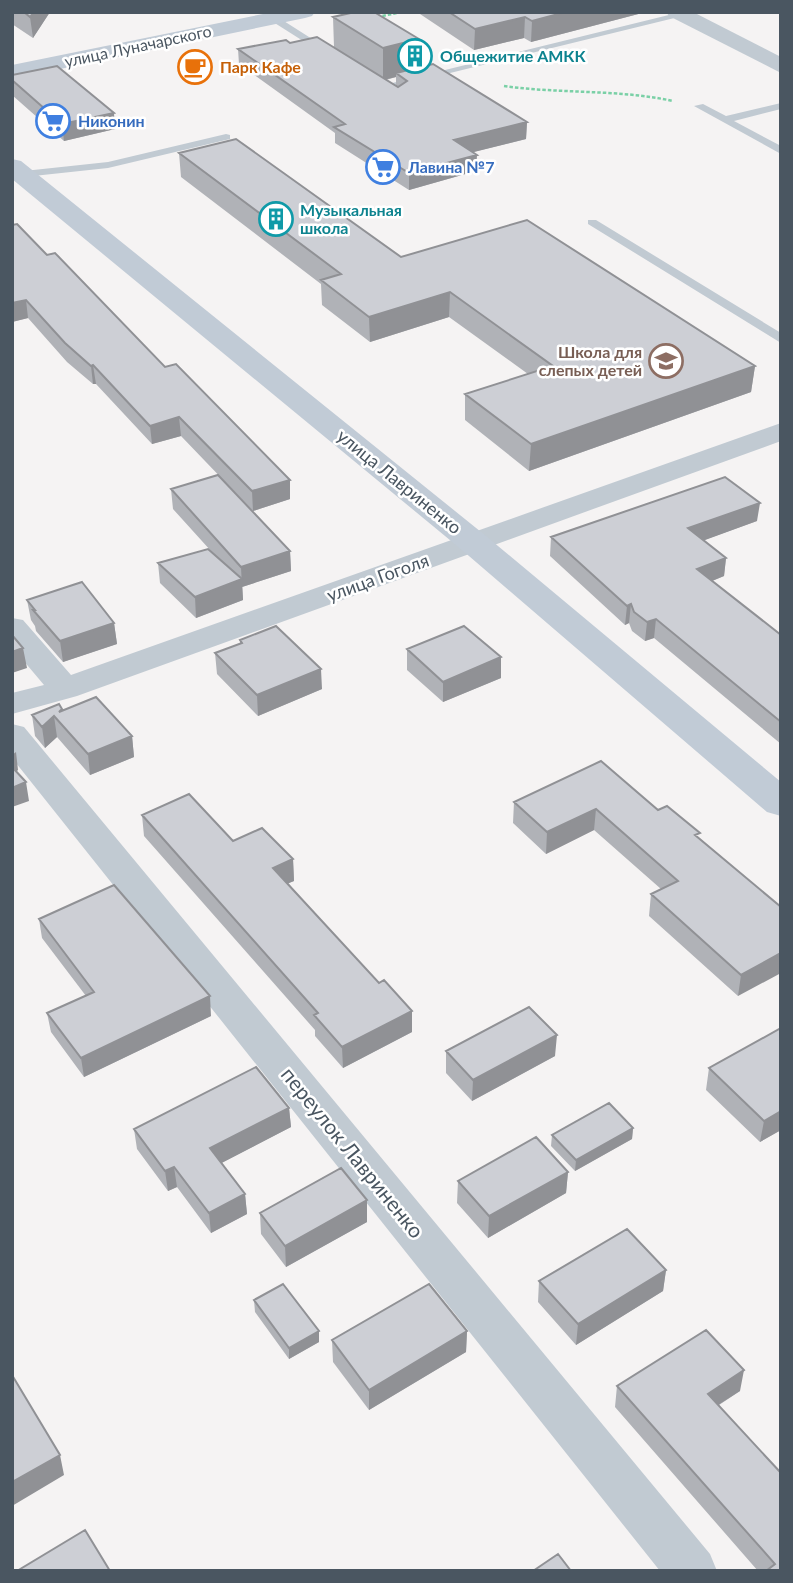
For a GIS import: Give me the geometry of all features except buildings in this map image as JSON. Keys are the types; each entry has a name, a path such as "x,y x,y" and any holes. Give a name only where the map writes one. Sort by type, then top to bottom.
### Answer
{"main road":[{"name":"улица Луначарского","path":"12,72 305,12"},
{"name":"улица Лавриненко","path":"18,170 474,543 781,803"}],"street":[{"path":"684,13 781,66"},
{"name":"улица Гоголя","path":"12,704 65,689 781,431"},
{"path":"12,627 65,689"},
{"name":"переулок Лавриненко","path":"12,736 692,1571"}],"lane":[{"path":"381,87 684,13"},
{"path":"273,18 339,60"},
{"path":"371,80 399,98"},
{"path":"699,106 781,151"},
{"path":"724,120 781,106"},
{"path":"18,170 108,165 226,137"},
{"path":"592,222 781,339"}],"path":[{"path":"498,85 539,91 654,97 699,106"}],"place":[{"name":"Общежитие АМКК","path":"415,56"},
{"name":"Парк Кафе","path":"195,67"},
{"name":"Никонин","path":"53,121"},
{"name":"Лавина №7","path":"383,167"},
{"name":"Музыкальная школа","path":"276,219"},
{"name":"Школа для слепых детей","path":"666,361"}]}
